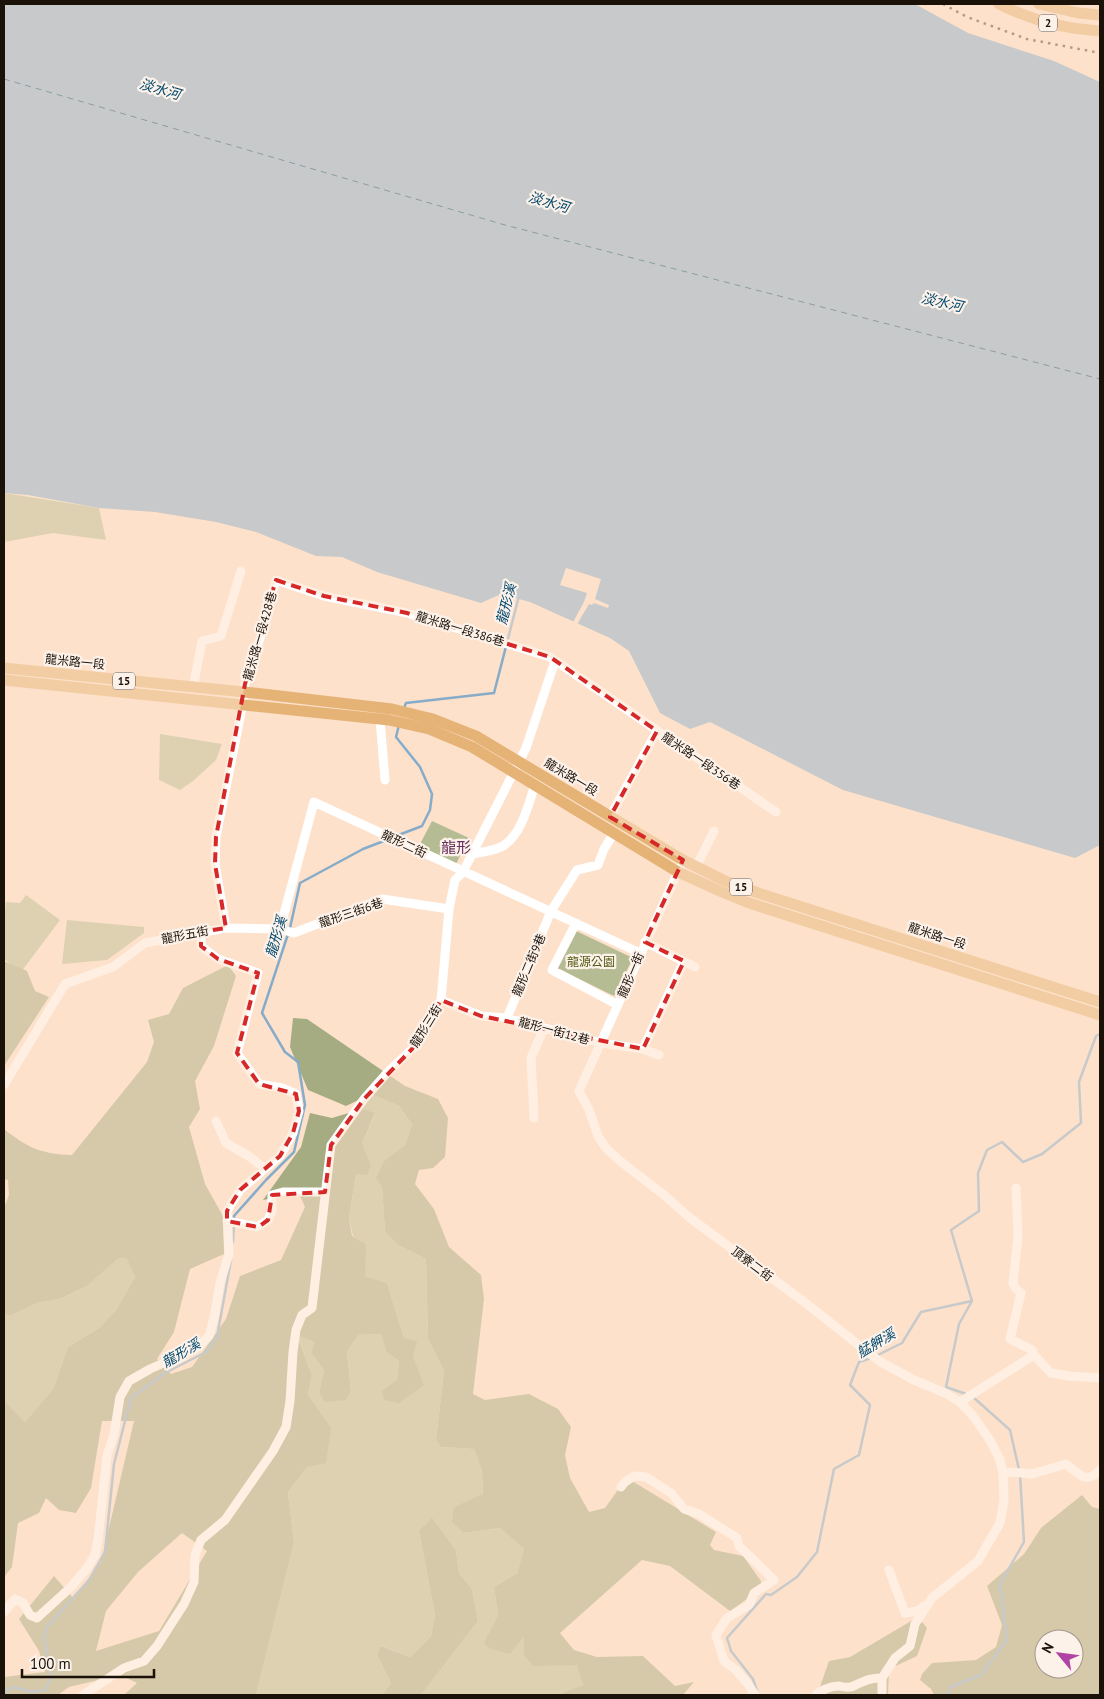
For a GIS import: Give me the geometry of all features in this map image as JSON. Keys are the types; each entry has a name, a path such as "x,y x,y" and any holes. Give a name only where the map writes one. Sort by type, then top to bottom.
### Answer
{"main road":[{"name":"2","path":"999,4 1038,21 1100,32"},
{"name":"2","path":"1038,4 1078,13 1100,15"},
{"name":"龍米路一段","path":"4,668 194,688 243,698"},
{"name":"龍米路一段","path":"4,680 243,698 407,718 431,724 472,747 516,766 610,817 683,860 725,881 1100,1002"},
{"name":"龍米路一段","path":"516,766 536,785 678,872 722,892 749,903 1100,1015"}],"street":[{"path":"194,688 202,641 221,636 240,571"},
{"name":"龍米路一段428巷","path":"243,698 245,684 268,613 268,606 276,580 324,596 364,603"},
{"name":"龍米路一段386巷","path":"364,603 407,613 550,658 657,731"},
{"path":"516,766 526,748 555,661"},
{"name":"龍形五街","path":"4,1085 65,984 113,966 145,943 226,928 215,864 216,837 243,698"},
{"path":"384,780 387,716"},
{"name":"龍米路一段356巷","path":"610,817 657,731 776,812"},
{"name":"龍形三街","path":"83,1695 124,1668 144,1661 157,1646 184,1604 194,1582 195,1555 201,1540 225,1520 235,1507 273,1451 286,1427 296,1330 302,1315 312,1308 331,1145 364,1099 412,1049 441,1000 449,909 455,880 463,872 516,766"},
{"path":"472,854 503,846 517,832 536,785"},
{"name":"龍形二街","path":"282,930 314,802 640,952"},
{"path":"696,867 714,831"},
{"name":"龍形二街9巷","path":"507,1018 551,911 577,870 598,865 604,849 614,832"},
{"name":"龍形一街","path":"578,1091 683,860"},
{"name":"龍形三街6巷","path":"226,928 282,930 294,933 382,899 449,909"},
{"path":"576,923 552,970 618,1005"},
{"path":"4,1612 15,1599 23,1603 30,1615 37,1618 71,1587 87,1568 95,1554 98,1540 106,1456 114,1434 120,1397 129,1381 150,1368 197,1348 209,1336 222,1274 229,1254 227,1211 240,1190 280,1156 293,1133 299,1111 296,1094 282,1088 259,1084 237,1053 258,973 218,959 201,946 201,932"},
{"path":"645,942 695,967"},
{"path":"643,1049 684,961"},
{"name":"龍形一街12巷","path":"441,1000 481,1016 507,1018 600,1043 643,1049 659,1054"},
{"path":"534,1118 531,1058 544,1028"},
{"name":"頂寮二街","path":"578,1091 590,1110 598,1136 606,1148 620,1161 690,1218 803,1301 879,1361 945,1392 960,1402 973,1416 990,1440 1007,1473 1000,1523 978,1560 932,1598"},
{"path":"216,1121 226,1143 250,1157 265,1169"},
{"path":"1016,1188 1018,1236 1013,1283 1021,1293 1010,1339 1032,1350 1034,1355 1051,1373 1100,1378"},
{"path":"227,1221 258,1227 268,1220 272,1210 272,1195 284,1192 325,1192"},
{"path":"960,1402 1034,1355"},
{"path":"1007,1473 1032,1474 1066,1464 1083,1477 1090,1477 1100,1470"},
{"path":"621,1487 634,1476 646,1477 671,1493 684,1509 699,1514 737,1538 739,1546 774,1580 754,1593 749,1605 727,1618 716,1635 724,1661 736,1670 755,1695"},
{"path":"889,1570 905,1613 918,1611 932,1598"},
{"path":"882,1695 882,1678 895,1658 910,1646 915,1624 932,1598"},
{"path":"816,1695 836,1686 849,1688 872,1678 882,1678"}],"highlighted area":[{"path":"276,580 324,596 407,613 550,657 657,731 610,817 683,860 645,942 684,961 643,1049 481,1016 441,1000 412,1049 364,1099 331,1145 325,1192 272,1195 268,1220 258,1227 227,1221 227,1211 240,1190 280,1156 293,1133 299,1111 296,1094 259,1084 237,1053 258,973 218,959 201,946 201,932 226,928 215,864 216,837 245,684"}],"green space":[{"path":"4,493 99,508 106,540 53,533 4,542"},
{"path":"160,734 222,744 216,760 180,790 159,780"},
{"path":"432,821 469,838 456,864 419,846"},
{"path":"26,895 60,920 21,972 4,959 4,920 6,902 20,903"},
{"path":"67,920 144,927 144,933 107,960 62,964"},
{"name":"龍源公園","path":"574,930 633,958 614,996 557,968"},
{"path":"4,961 27,971 35,991 49,997 4,1066"},
{"path":"228,965 236,976 214,1046 195,1081 200,1109 189,1127 205,1184 223,1216 224,1254 190,1269 174,1332 157,1359 171,1374 192,1367 226,1319 240,1276 281,1260 305,1207 299,1194 263,1200 301,1147 310,1113 332,1118 362,1109 375,1113 362,1144 371,1166 367,1175 356,1174 349,1218 352,1236 366,1244 365,1276 387,1283 404,1338 417,1341 413,1357 424,1385 399,1403 384,1400 382,1391 397,1380 399,1361 386,1352 381,1334 358,1335 347,1351 351,1391 346,1400 325,1402 319,1392 324,1370 311,1353 314,1342 297,1335 312,1375 308,1395 331,1428 326,1463 307,1467 288,1492 294,1543 256,1695 124,1695 137,1683 120,1675 69,1687 58,1695 4,1695 4,1677 45,1672 39,1651 19,1619 54,1576 74,1599 101,1562 134,1421 102,1421 91,1488 76,1513 59,1510 46,1498 39,1513 18,1523 12,1567 4,1577 4,1400 25,1422 53,1389 68,1347 99,1328 116,1310 135,1277 126,1258 118,1259 87,1286 59,1299 37,1303 10,1316 4,1313 4,1208 9,1195 8,1180 4,1179 4,1129 35,1149 72,1155 147,1062 154,1042 148,1020 169,1014 183,988","holes":["182,1533 207,1551 159,1631 96,1651 106,1611 138,1572"]},
{"path":"293,1018 307,1019 405,1086 438,1099 448,1118 445,1157 433,1168 419,1170 415,1184 434,1209 449,1247 481,1275 484,1299 473,1394 485,1400 529,1394 558,1409 571,1427 565,1455 570,1478 589,1512 605,1508 625,1480 632,1481 716,1532 710,1545 714,1550 743,1556 761,1581 761,1589 730,1611 670,1566 642,1560 560,1633 574,1650 597,1657 643,1656 675,1686 694,1682 683,1695 561,1695 563,1692 583,1685 577,1665 533,1666 524,1655 524,1636 510,1654 489,1648 484,1642 498,1615 494,1587 517,1573 524,1549 500,1528 464,1533 452,1522 454,1507 483,1494 482,1471 474,1449 441,1447 436,1440 444,1371 428,1339 426,1259 398,1245 385,1232 382,1187 376,1178 384,1161 405,1145 412,1124 399,1106 371,1094 346,1106 308,1090 290,1047"},
{"path":"371,1094 399,1106 412,1124 405,1145 385,1161 382,1187 385,1232 398,1245 426,1259 428,1339 444,1371 436,1440 441,1447 474,1449 482,1471 483,1495 454,1507 464,1533 500,1528 524,1549 517,1573 494,1587 498,1615 484,1642 524,1635 578,1665 583,1685 563,1692 561,1695 421,1695 478,1621 472,1589 459,1573 456,1551 419,1531 435,1615 431,1636 410,1657 382,1646 377,1655 391,1683 382,1695 256,1695 294,1543 288,1492 307,1467 308,1395 312,1375 297,1334 314,1342 311,1353 324,1370 319,1392 346,1400 351,1391 347,1350 357,1335 381,1334 386,1352 399,1361 397,1380 424,1385 404,1338 387,1283 365,1276 365,1244 353,1236 349,1218 362,1144 375,1114 362,1109"},
{"path":"126,1258 135,1277 116,1310 99,1328 68,1347 53,1389 25,1422 4,1400 4,1313 10,1316 37,1303 59,1299 87,1286 118,1259"},
{"path":"1082,1495 1092,1507 1100,1509 1100,1695 934,1695 931,1689 920,1680 922,1674 932,1663 976,1660 996,1647 1002,1625 987,1586 1024,1554 1041,1528"},
{"path":"432,1518 456,1551 459,1573 472,1589 478,1621 421,1695 382,1695 391,1683 377,1655 381,1646 410,1657 431,1636 435,1615 419,1531"},
{"path":"918,1617 927,1628 917,1656 889,1669 888,1695 817,1695 829,1661 850,1657"}],"water":[{"name":"淡水河","path":"4,4 915,4 968,33 1054,61 1100,82 1100,845 1075,858 843,790 710,722 690,729 660,713 629,651 610,638 530,602 501,594 481,603 377,572 342,557 316,556 256,532 216,522 155,512 99,508 28,495 4,493"}],"pier":[{"path":"566,568 601,579 595,599 609,605 608,608 594,603 592,605 589,604 576,626 572,624 587,593 560,585"}],"waterway":[{"name":"龍形溪","path":"404,708 406,703 494,693 519,596"},
{"name":"龍形溪","path":"396,836 422,826 430,810 432,794 420,767 396,737 399,725"},
{"name":"龍形溪","path":"234,1220 234,1216 294,1152 305,1105 298,1062 285,1052 262,1013 290,928 300,883 363,849 389,839"},
{"name":"艋舺溪","path":"876,1356 902,1343 921,1312 972,1301 951,1230 979,1211 978,1173 987,1150 1002,1142 1023,1162 1042,1154 1081,1123 1079,1082 1096,1036 1100,1034"},
{"name":"龍形溪","path":"233,1242 234,1225"},
{"name":"龍形溪","path":"4,1693 13,1687 32,1692 45,1690 52,1676 44,1638 47,1627 89,1580 105,1552 114,1464 131,1398 165,1373 206,1352 217,1337 231,1260"},
{"path":"966,1394 946,1387 959,1324 972,1301"},
{"name":"艋舺溪","path":"757,1691 753,1679 731,1651 727,1638 766,1594 771,1595 797,1577 817,1552 834,1469 859,1455 870,1405 850,1385 859,1362 871,1358"},
{"path":"948,1695 950,1687 981,1675 1007,1640 1000,1584 1024,1542 1020,1474 1010,1430 973,1397"}],"ferry route":[{"path":"4,79 505,225 1100,379"}],"railway":[{"path":"943,4 967,17 1027,39 1100,53"}],"district":[{"name":"龍形","path":"456,848"}]}
